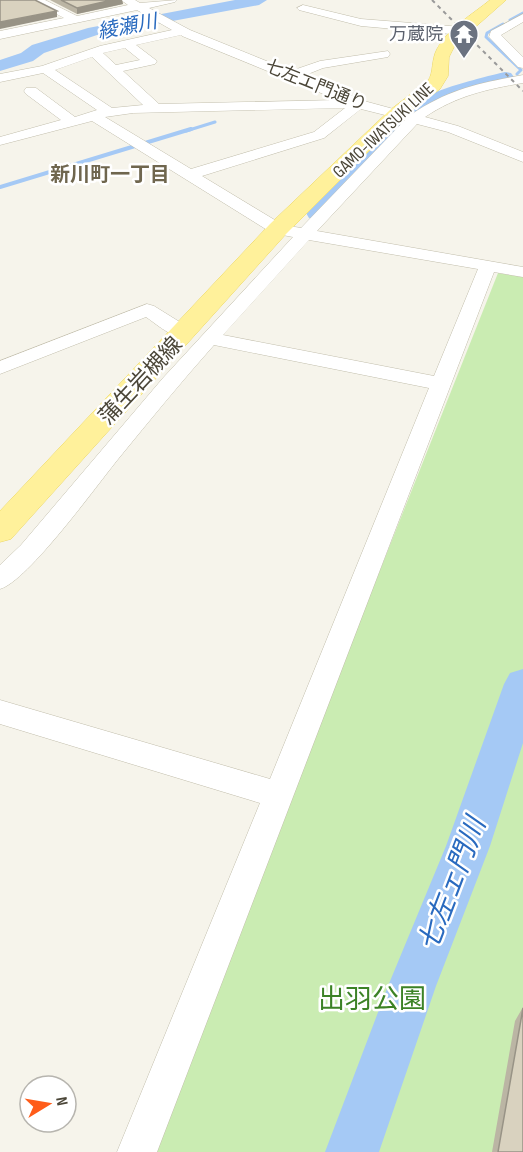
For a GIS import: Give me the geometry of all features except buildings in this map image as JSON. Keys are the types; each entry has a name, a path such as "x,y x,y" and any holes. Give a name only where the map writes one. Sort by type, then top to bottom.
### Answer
{"main road":[{"name":"GAMO-IWATSUKI LINE","path":"278,229 396,114 434,85 440,76 444,50 462,31 499,0"},
{"name":"蒲生岩槻線","path":"0,531 278,229"}],"street":[{"path":"36,0 74,19"},
{"name":"七左エ門通り","path":"127,0 181,30 359,104 470,135 523,157"},
{"path":"2,33 171,0"},
{"path":"322,3 302,8 321,15 374,25 462,31"},
{"path":"353,9 398,26"},
{"path":"480,16 520,22"},
{"path":"520,22 495,34 495,37 523,64"},
{"path":"0,78 45,69 131,42 181,30"},
{"path":"112,70 151,61 131,48"},
{"path":"95,54 155,108"},
{"path":"62,80 82,74 69,65 95,54"},
{"path":"291,76 320,65 384,54"},
{"path":"45,69 62,80 102,114 188,175 278,229 523,272"},
{"path":"0,580 30,551 170,382 415,118 440,101 478,87 523,79"},
{"path":"32,91 73,122"},
{"path":"0,141 102,114 155,108 359,104"},
{"path":"188,175 319,135 359,104"},
{"path":"137,1152 488,266"},
{"path":"0,368 147,310 184,333"},
{"path":"211,339 441,384"},
{"path":"0,712 279,795"}],"green space":[{"name":"出羽公園","path":"498,273 523,277 523,1152 149,1152"}],"waterway":[{"name":"綾瀬川","path":"0,66 27,57 38,49 94,31 259,0"},
{"path":"510,20 523,13"},
{"path":"503,24 487,33 486,37 521,70 517,74"},
{"path":"410,113 437,97 505,77"},
{"path":"317,213 404,119"},
{"path":"186,131 215,122"},
{"path":"0,187 191,129"},
{"name":"七左ェ門川","path":"352,1152 412,986 468,846 523,684"}],"railway":[{"path":"432,0 523,91"}],"place":[{"name":"万蔵院","path":"464,60"}],"district":[{"name":"新川町一丁目","path":"110,174"}]}
